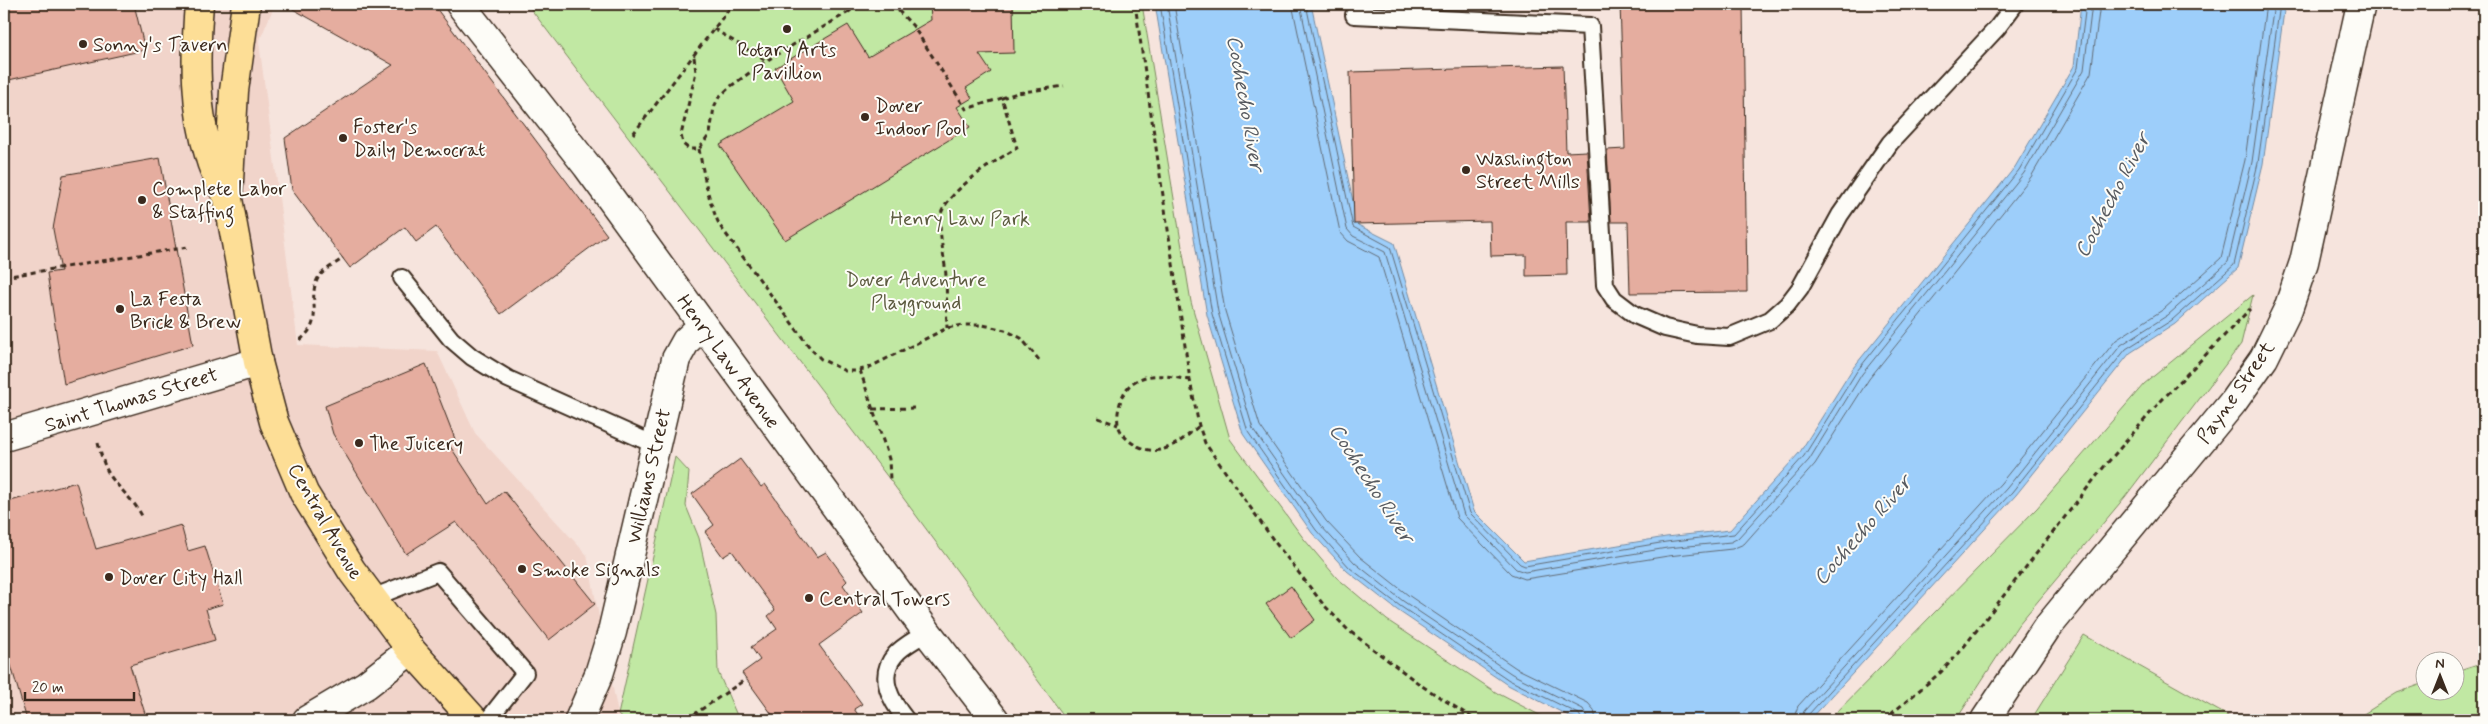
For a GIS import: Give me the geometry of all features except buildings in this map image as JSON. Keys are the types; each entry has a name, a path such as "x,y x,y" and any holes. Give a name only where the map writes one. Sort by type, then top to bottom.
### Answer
{"main road":[{"name":"Central Avenue","path":"199,4 196,60 197,98 210,158 228,200 258,362 274,422 304,493 352,570 411,650 474,720"},
{"name":"Central Avenue","path":"228,200 234,90 246,4"}],"street":[{"name":"Henry Law Avenue","path":"460,4 587,166 927,632 995,720"},
{"name":"Payne Street","path":"1985,720 2046,629 2233,402 2264,358 2288,309 2304,262 2361,4"},
{"name":"Williams Street","path":"579,720 598,674 612,632 676,359 686,340 703,325"},
{"name":"Saint Thomas Street","path":"4,437 258,362"},
{"path":"307,720 366,685 411,650"}],"lane":[{"path":"1354,15 1590,26 1605,285 1614,299 1635,315 1665,328 1697,335 1729,337 1770,320 1787,305 1800,288 1840,215 1890,143 1997,28 2015,4"},
{"path":"402,278 451,339 472,357 508,379 655,445"},
{"path":"372,598 438,572 525,673 488,720"},
{"path":"906,720 888,694 889,667 895,655 927,632"}],"path":[{"path":"633,134 733,4"},
{"path":"846,4 847,13"},
{"path":"861,4 766,61 719,97 714,108 710,134 699,149 713,211 738,252 811,349 821,359 845,371 860,370 947,328 983,325 1005,330 1020,338 1039,360"},
{"path":"892,4 912,26 966,109 1018,93 1064,86"},
{"path":"1135,4 1190,380 1199,426 1205,443 1242,497 1323,604 1348,630 1378,655 1476,720"},
{"path":"714,29 766,61"},
{"path":"694,57 696,72 681,135 683,144 689,149 699,149"},
{"path":"947,328 946,276 940,221 942,210 952,198 988,165 1018,148 1002,98"},
{"path":"4,277 188,247"},
{"path":"300,340 309,333 314,322 315,288 319,278 343,258"},
{"path":"1884,720 1941,672 1958,653 2103,468 2159,404 2253,306"},
{"path":"860,370 890,459 890,480"},
{"path":"1118,425 1119,407 1124,393 1133,382 1146,377 1161,376 1190,380"},
{"path":"873,409 916,408"},
{"path":"1098,418 1118,425 1128,439 1144,450 1162,450 1178,443 1199,426"},
{"path":"97,440 103,463 110,476 137,504 143,518"},
{"path":"686,720 746,679"}],"shaded area":[{"path":"4,4 275,4 259,42 298,345 437,351 475,433 587,555 618,714 624,720 4,720"}],"green space":[{"name":"Henry Law Park","path":"527,4 1142,4 1191,302 1230,439 1304,539 1336,577 1387,620 1497,693 1549,720 1067,720 890,480"},
{"path":"2253,295 2241,344 2125,497 2018,625 1956,720 1829,720 2037,508 2144,384"},
{"path":"675,457 689,472 686,506 699,538 716,615 718,672 739,720 624,720 618,715"},
{"path":"2084,635 2235,720 2031,720"},
{"path":"2484,663 2484,720 2354,720 2397,693 2416,686 2416,702 2466,702 2466,669"}],"water":[{"name":"Cochecho River","path":"1155,4 1311,4 1358,225 1394,243 1474,511 1524,561 1666,537 1730,530 1800,452 1853,368 2015,167 2074,66 2081,4 2285,4 2263,164 2238,268 2175,324 2130,353 2016,495 1810,720 1584,720 1569,716 1506,684 1397,610 1347,571 1312,533 1243,434 1207,315"}],"place":[{"name":"Rotary Arts Pavillion","path":"787,29"},
{"name":"Sonny's Tavern","path":"83,44"},
{"name":"Dover Indoor Pool","path":"865,117"},
{"name":"Foster's Daily Democrat","path":"343,138"},
{"name":"Washington Street Mills","path":"1466,170"},
{"name":"Complete Labor & Staffing","path":"142,200"},
{"name":"La Festa Brick & Brew","path":"120,309"},
{"name":"The Juicery","path":"359,443"},
{"name":"Smoke Signals","path":"522,569"},
{"name":"Dover City Hall","path":"109,577"},
{"name":"Central Towers","path":"809,598"}],"park label":[{"name":"Dover Adventure Playground","path":"916,290"}]}
